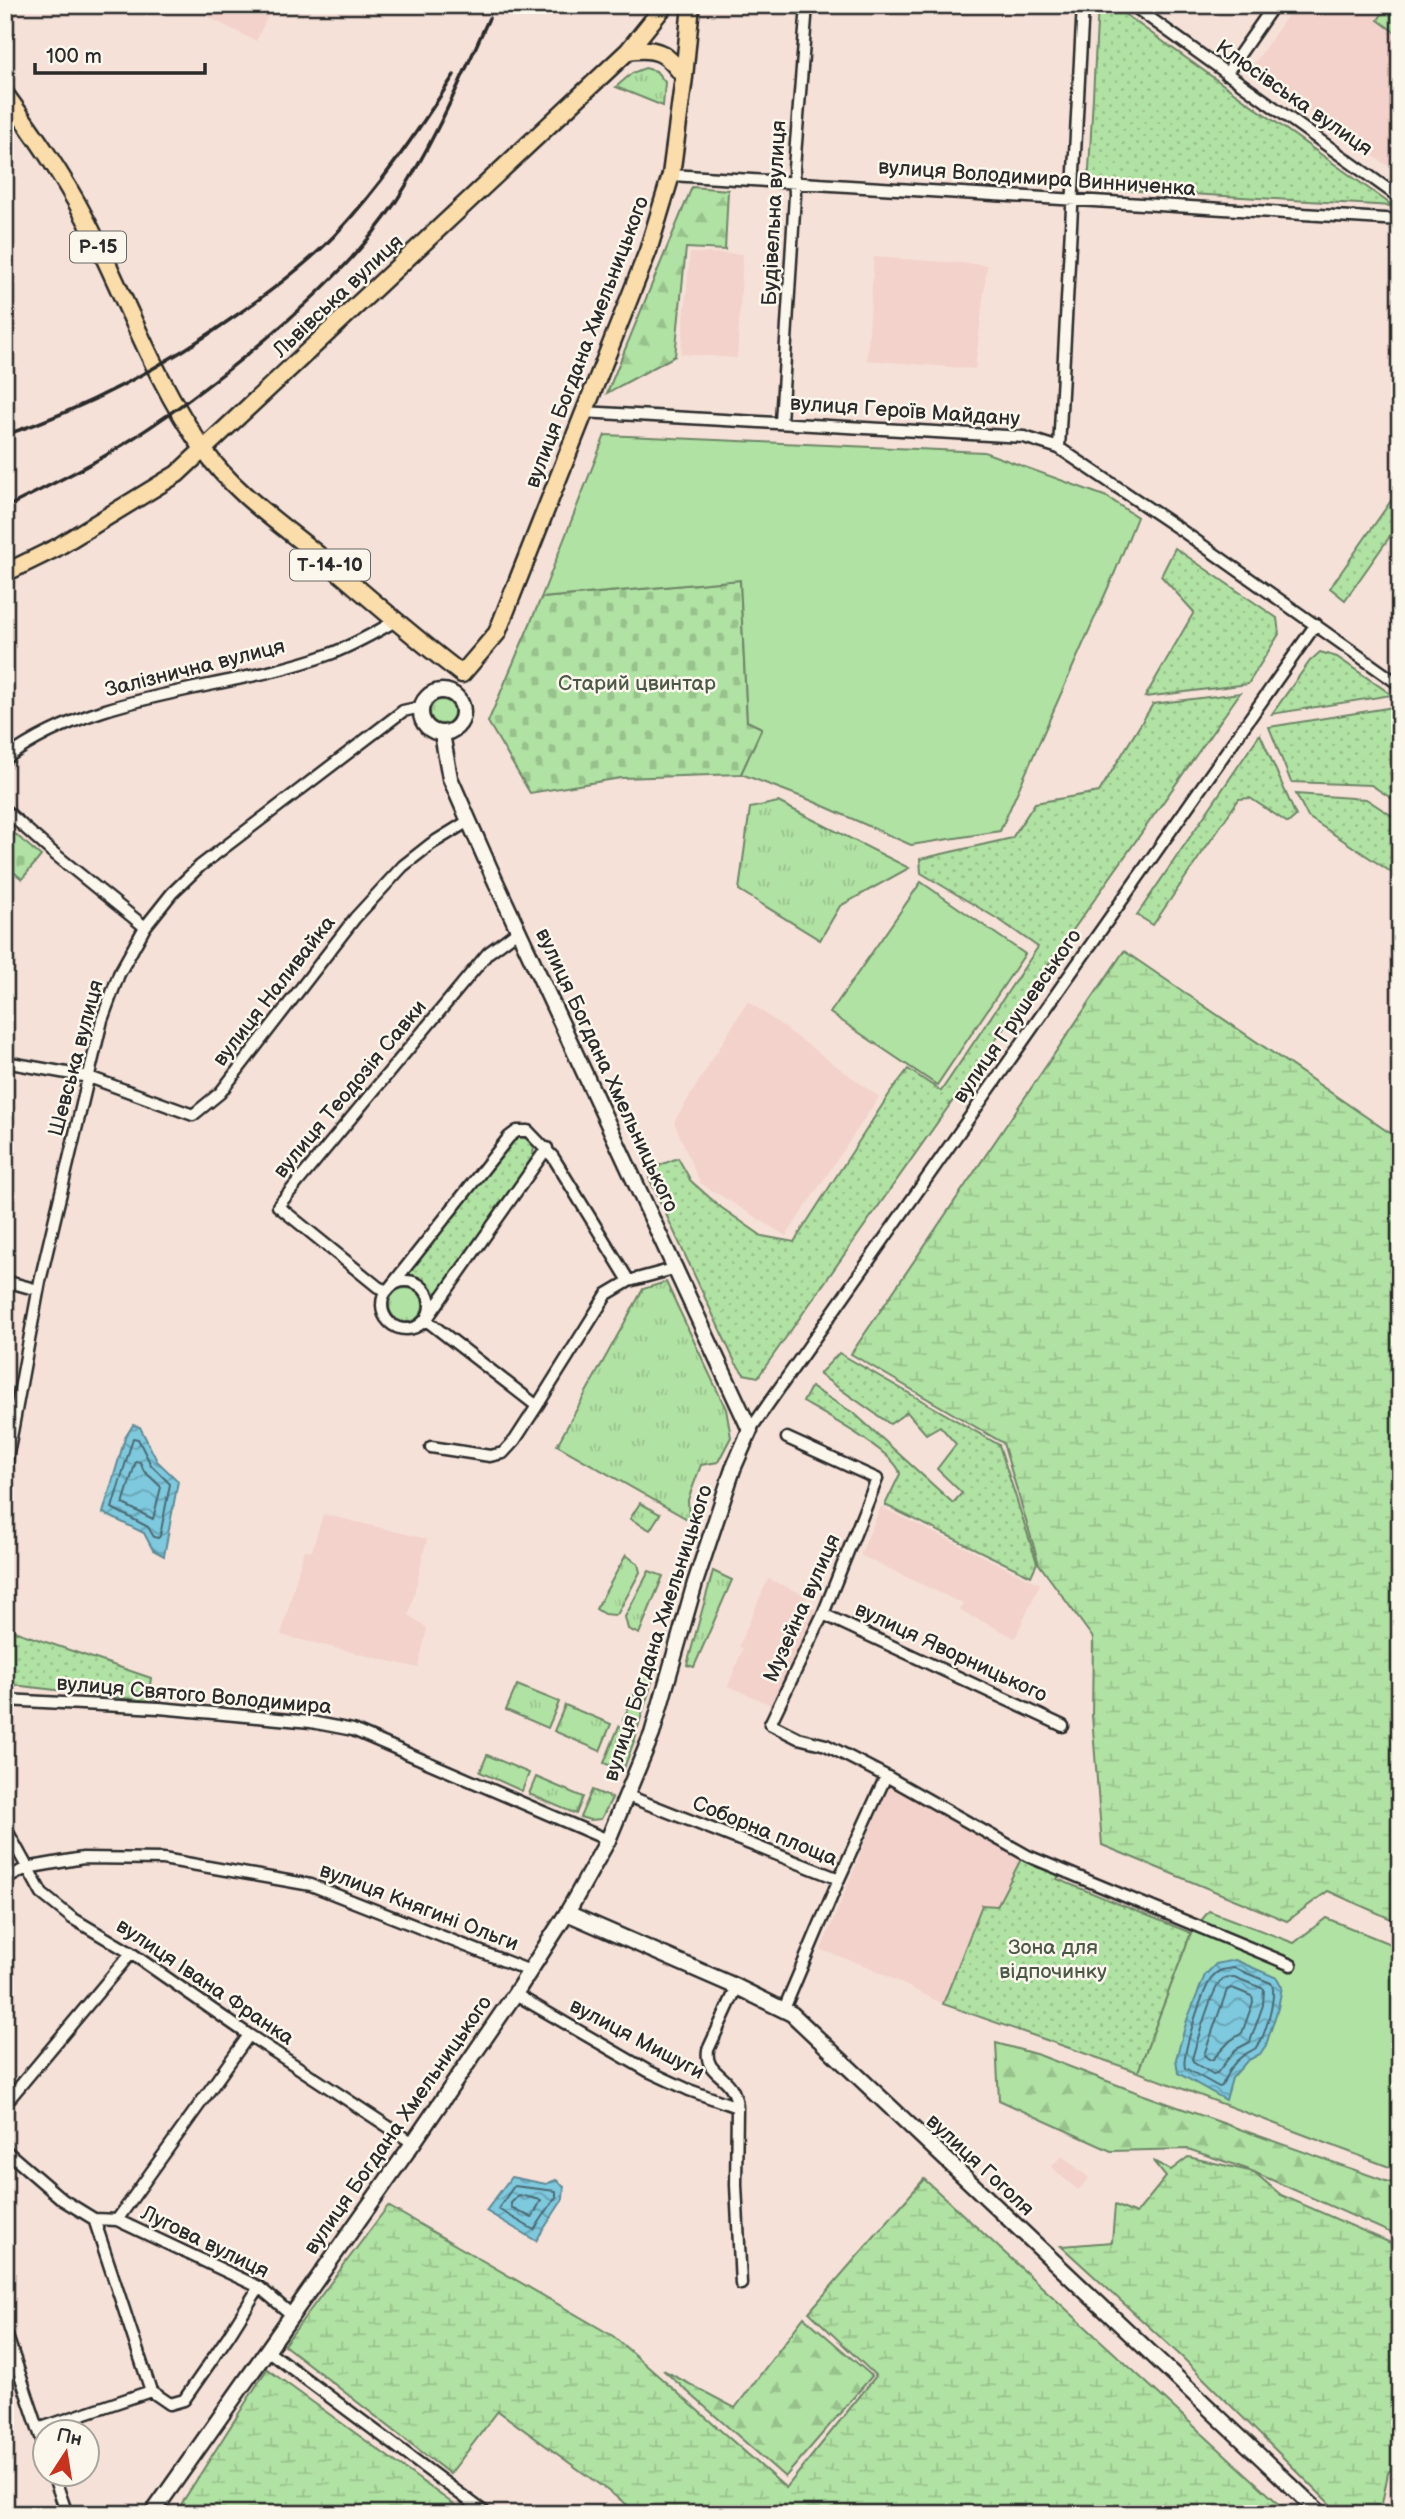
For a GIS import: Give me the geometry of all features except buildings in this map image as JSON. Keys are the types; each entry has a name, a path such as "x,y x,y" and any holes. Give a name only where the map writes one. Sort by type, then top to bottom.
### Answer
{"main road":[{"name":"Львівська вулиця","path":"5,573 57,548 177,474 204,451 628,51 665,5"},
{"name":"вулиця Богдана Хмельницького","path":"462,674 497,633 648,251 671,175 691,5"},
{"path":"628,51 646,48 660,53 671,60 684,77"},
{"name":"Р-15","path":"5,94 54,163 86,220 161,378 204,451"},
{"name":"Т-14-10","path":"204,451 235,486 462,674"},
{"path":"453,695 462,674"},
{"path":"434,692 453,695 461,705 462,718 455,729 442,734 436,733 422,720 421,707 434,692"},
{"name":"вулиця Богдана Хмельницького","path":"152,2514 413,2143 530,1971 608,1840 652,1734 695,1583 733,1469 750,1430 450,778 442,734"},
{"name":"вулиця Гоголя","path":"566,1913 784,2009 1321,2514"}],"street":[{"name":"Будівельна вулиця","path":"780,422 794,168 807,5"},
{"path":"1059,448 1083,5"},
{"name":"Клюсівська вулиця","path":"1132,5 1400,198"},
{"path":"1226,74 1274,5"},
{"name":"вулиця Володимира Винниченка","path":"671,175 1400,220"},
{"name":"вулиця Героїв Майдану","path":"583,412 1024,437 1059,448 1316,624 1400,685"},
{"name":"Залізнична вулиця","path":"5,759 30,741 103,710 328,654 370,636 397,620"},
{"name":"вулиця Грушевського","path":"750,1430 1316,624"},
{"name":"Шевська вулиця","path":"5,1470 38,1290 102,1020 115,986 145,927 200,866 403,711 421,707"},
{"path":"5,810 145,927"},
{"name":"вулиця Наливайка","path":"89,1077 193,1115 207,1106 220,1093 363,909 403,866 431,844 470,820"},
{"name":"вулиця Теодозія Савки","path":"387,1291 378,1287 278,1206 488,953 519,930"},
{"path":"5,1062 89,1077"},
{"path":"547,1148 426,1320 408,1329 394,1326 384,1315 382,1307 387,1291 509,1137 517,1131 527,1131 547,1148 629,1281"},
{"path":"431,1447 490,1456 503,1453 515,1440 607,1294 629,1281 677,1268"},
{"path":"5,1281 38,1290"},
{"path":"387,1291 402,1282 421,1286 430,1302 426,1320"},
{"path":"426,1320 537,1406"},
{"name":"Музейна вулиця","path":"788,1438 877,1479 823,1614 770,1724 798,1738 826,1745 1028,1856 1291,1965"},
{"name":"вулиця Яворницького","path":"823,1614 1063,1726"},
{"name":"вулиця Святого Володимира","path":"5,1700 159,1708 311,1722 353,1730 608,1840"},
{"path":"839,1879 886,1776"},
{"name":"Соборна площа","path":"628,1796 839,1879 784,2009"},
{"name":"вулиця Івана Франка","path":"5,1827 42,1894 72,1918 131,1954 413,2143"},
{"name":"вулиця Княгині Ольги","path":"5,1880 26,1868 83,1858 163,1859 311,1885 530,1971"},
{"path":"5,2104 131,1954"},
{"path":"737,1987 708,2050 707,2060 709,2066 725,2078 736,2092 736,2185 741,2284"},
{"name":"вулиця Мишуги","path":"514,1994 648,2071 689,2090 737,2107"},
{"path":"117,2220 249,2035"},
{"name":"Лугова вулиця","path":"5,2150 63,2200 94,2219 117,2220 259,2287 292,2315"},
{"path":"94,2219 151,2390 170,2404 184,2400 259,2287"},
{"path":"5,2330 34,2418"},
{"path":"267,2350 487,2514"},
{"path":"72,2418 151,2390"},
{"path":"58,2488 67,2514"}],"shaded area":[{"path":"184,5 273,5 256,41"},
{"path":"1295,5 1400,5 1400,149 1388,166 1249,71"},
{"path":"690,253 743,254 737,358 681,354"},
{"path":"874,257 987,265 975,369 867,360"},
{"path":"748,1001 879,1097 786,1236 700,1183 674,1122"},
{"path":"881,1507 1040,1584 1015,1638 960,1610 963,1604 860,1555"},
{"path":"323,1514 427,1539 409,1615 427,1628 418,1668 281,1635 304,1550 312,1551"},
{"path":"768,1579 807,1596 804,1604 817,1610 774,1706 728,1686 743,1648 739,1646"},
{"path":"889,1784 1021,1859 997,1906 982,1906 943,2004 869,1967 821,1950"},
{"path":"1062,2156 1089,2178 1078,2190 1051,2167"}],"green space":[{"path":"1098,5 1112,5 1393,206 1088,188"},
{"path":"1388,5 1400,5 1400,36 1378,20"},
{"path":"645,68 656,71 665,82 663,106 616,87 632,73"},
{"path":"692,187 728,190 725,250 686,248 675,356 607,393"},
{"path":"605,435 984,452 1107,497 1137,517 1000,831 911,845 810,800 741,774 762,728 747,721 740,580 541,598"},
{"path":"1400,488 1400,522 1345,600 1330,588"},
{"path":"1175,548 1277,618 1279,634 1248,684 1145,697 1194,612 1161,576"},
{"name":"Старий цвинтар","path":"740,580 747,721 762,728 741,774 621,778 530,793 488,722 541,598"},
{"path":"1320,652 1337,657 1392,695 1272,714 1310,661"},
{"path":"1240,693 758,1377 744,1374 735,1362 649,1178 660,1165 678,1158 691,1181 719,1206 762,1236 794,1242 908,1069 941,1091 1038,947 1001,921 921,873 920,859 1012,838 1035,803 1099,792 1153,704"},
{"path":"442,700 451,703 454,712 451,721 442,724 433,721 430,712 433,703"},
{"path":"1400,706 1400,804 1371,785 1291,782 1269,727"},
{"path":"1260,734 1296,816 1288,823 1250,798 1239,799 1153,925 1137,915"},
{"path":"1296,794 1366,799 1400,821 1400,878 1308,817"},
{"path":"778,802 909,868 840,906 820,940 739,890 750,808"},
{"path":"8,828 41,856 22,879 5,865 5,832"},
{"path":"921,882 1025,954 937,1085 830,1013"},
{"path":"1124,951 1400,1140 1400,1923 1328,1891 1287,1921 1102,1845 1092,1716 1093,1638 1039,1564 1003,1443 851,1354"},
{"path":"520,1137 529,1139 534,1145 533,1156 440,1292 433,1293 410,1276 409,1269 510,1141"},
{"path":"666,1282 726,1409 731,1437 718,1462 701,1465 688,1500 689,1520 557,1445 643,1289"},
{"path":"406,1288 418,1293 423,1305 418,1317 406,1322 394,1317 389,1305 394,1293"},
{"path":"839,1353 999,1445 1037,1563 1031,1576 885,1505 900,1474 896,1466 873,1445 803,1402 811,1387 855,1414 953,1503 962,1493 937,1469 956,1444 940,1426 926,1434 907,1412 890,1424 819,1374"},
{"path":"640,1503 660,1514 650,1530 630,1519"},
{"path":"626,1555 638,1564 640,1572 618,1613 604,1614 596,1609"},
{"path":"649,1571 663,1576 639,1634 628,1629 625,1617"},
{"path":"713,1571 732,1580 694,1667 687,1665"},
{"path":"5,1628 151,1678 148,1701 5,1684"},
{"path":"643,1674 653,1679 638,1727 623,1720"},
{"path":"517,1685 559,1702 548,1728 506,1710"},
{"path":"565,1705 611,1724 600,1751 554,1731"},
{"path":"619,1726 637,1733 623,1771 604,1763"},
{"path":"487,1755 529,1773 522,1791 480,1772"},
{"path":"536,1777 583,1797 576,1814 529,1794"},
{"path":"592,1790 612,1798 601,1819 580,1817"},
{"name":"Зона для відпочинку","path":"1021,1859 1039,1868 1040,1864 1061,1871 1057,1879 1191,1933 1138,2072 943,2004 982,1905 997,1906"},
{"path":"1209,1911 1294,1943 1326,1918 1400,1948 1400,2171 1138,2072 1191,1933"},
{"path":"996,2043 1039,2055 1400,2186 1400,2237 1247,2169 1188,2149 1111,2151 999,2100"},
{"path":"1188,2157 1254,2172 1281,2195 1400,2247 1400,2459 1388,2473 1380,2514 1340,2514 1182,2357 1061,2246 1112,2242 1115,2205 1136,2214 1166,2177 1153,2161 1171,2170"},
{"path":"924,2179 1290,2514 640,2514 498,2411 450,2474 284,2345 388,2206 613,2336 786,2488 876,2376 809,2312"},
{"path":"804,2317 872,2376 785,2477 663,2370 735,2408"},
{"path":"267,2369 467,2514 175,2514"}],"water":[{"path":"133,1425 140,1427 157,1461 178,1481 164,1556 153,1550 144,1533 103,1513 125,1438"},
{"path":"1235,1960 1277,1978 1282,1987 1266,2045 1260,2054 1247,2061 1232,2078 1226,2100 1178,2073 1176,2059 1187,2020 1205,1975 1216,1964"},
{"path":"511,2177 546,2184 556,2180 564,2186 563,2199 536,2241 486,2211"}],"railway":[{"path":"5,508 100,459 159,421 246,355 331,279 372,235 409,181 489,18"},
{"path":"5,435 68,411 129,382 188,348 256,302 290,275 334,236 367,198 454,75"}]}
